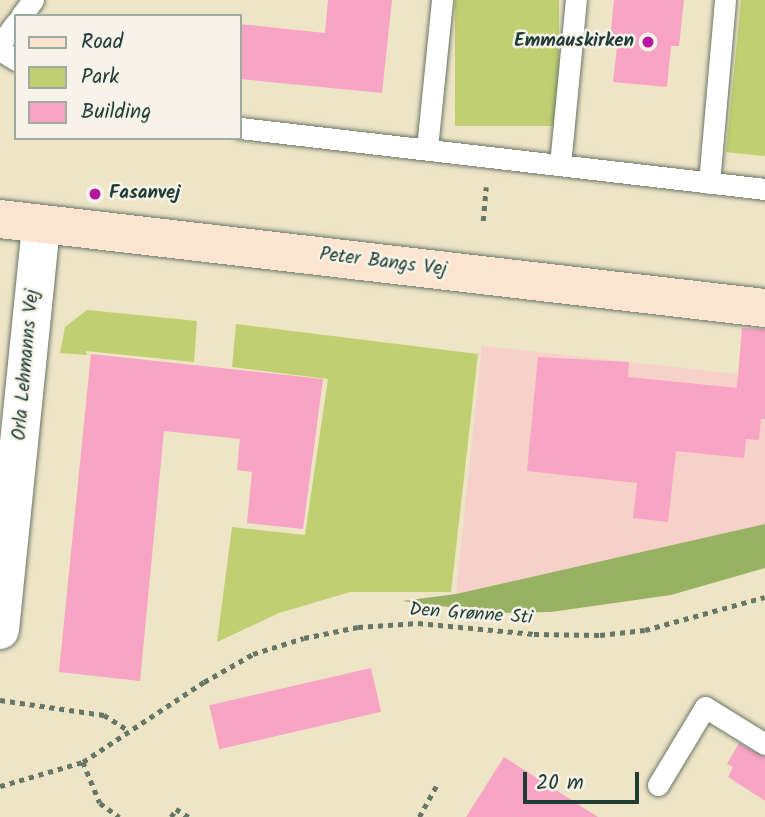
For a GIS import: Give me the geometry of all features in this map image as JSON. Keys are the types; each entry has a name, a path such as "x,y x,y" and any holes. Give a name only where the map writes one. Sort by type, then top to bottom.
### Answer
{"street":[{"name":"Peter Bangs Vej","path":"0,219 765,308"},
{"name":"Orla Lehmanns Vej","path":"0,631 41,224"}],"lane":[{"path":"427,148 442,0"},
{"path":"560,165 576,0"},
{"path":"709,183 725,0"},
{"path":"14,26 0,47 14,58"},
{"path":"242,128 765,189"},
{"path":"657,785 705,707 765,733"}],"path":[{"name":"Den Grønne Sti","path":"0,786 83,762 111,747 128,730 253,654 304,638 358,627 418,623 534,634 600,635 645,630 765,597"},
{"path":"0,700 104,716 128,730"},
{"path":"83,762 100,803 119,817"},
{"path":"419,817 437,784"},
{"path":"171,817 176,808 189,817"}],"shaded area":[{"path":"482,346 765,377 765,524 456,594"}],"green space":[{"path":"455,0 559,0 559,126 455,126"},
{"path":"741,0 765,0 765,156 726,152"},
{"path":"87,310 197,321 194,362 86,351 87,355 60,353 65,327"},
{"path":"236,324 478,354 451,592 350,592 279,613 217,642 232,527 305,535 328,379 232,367"},
{"path":"765,524 765,568 671,595 551,612 496,613 402,601 456,594"}],"building":[{"path":"328,0 392,0 382,93 242,79 242,24 325,33"},
{"name":"Emmauskirken","path":"614,0 684,0 679,46 671,46 667,87 613,82 618,39 610,39"},
{"path":"742,328 765,329 765,419 761,419 759,440 746,439 744,458 676,451 668,522 633,518 637,483 527,471 538,357 629,362 628,377 737,388"},
{"path":"91,354 323,379 303,529 247,523 252,472 237,470 240,439 164,431 140,681 59,672"},
{"path":"371,668 381,712 219,749 209,705"},
{"path":"739,743 765,757 765,801 728,777 733,767 727,764"},
{"path":"504,757 598,817 466,817"}],"place":[{"name":"Emmauskirken","path":"648,42"},
{"name":"Fasanvej","path":"95,194"}]}
